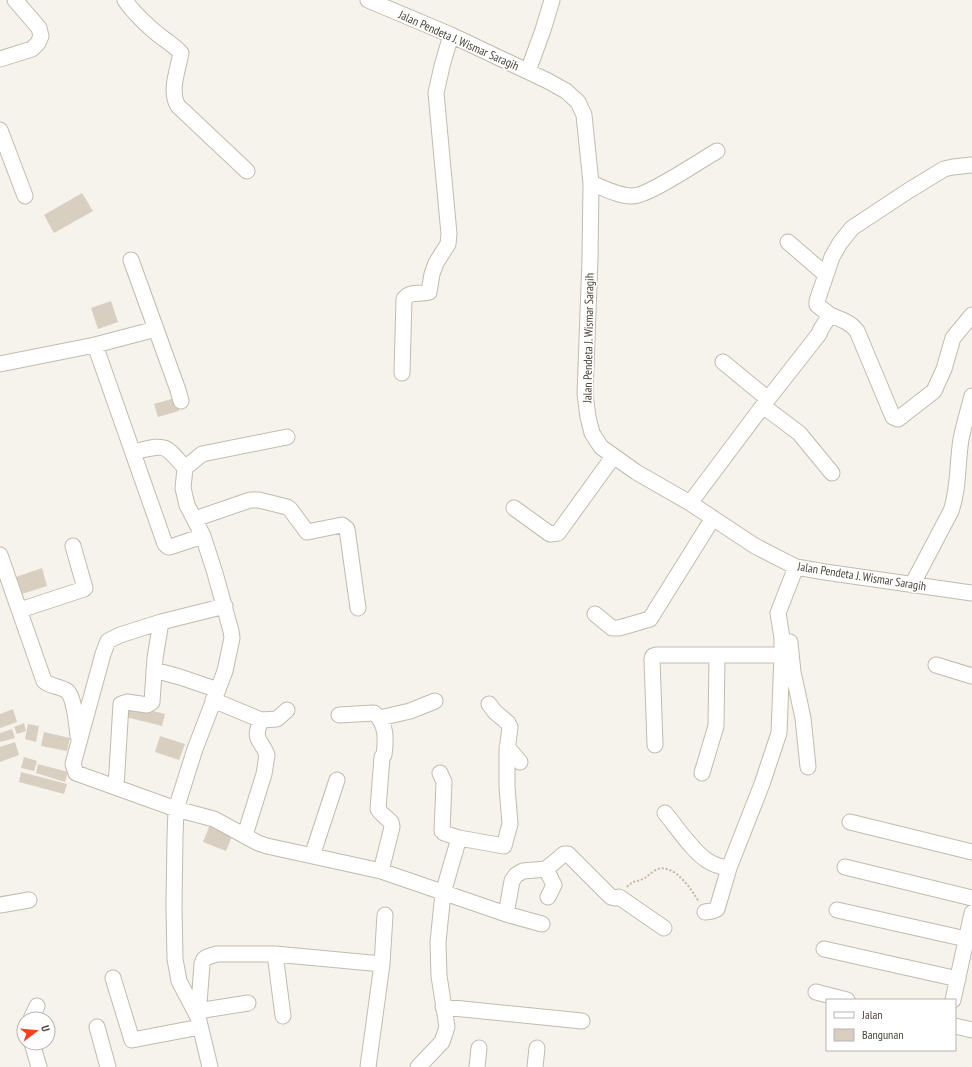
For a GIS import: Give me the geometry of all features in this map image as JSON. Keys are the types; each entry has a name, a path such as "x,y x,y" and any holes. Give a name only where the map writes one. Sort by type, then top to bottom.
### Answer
{"street":[{"path":"0,58 32,49 38,43 41,36 39,28 15,0"},
{"path":"125,0 127,5 168,42 176,46 181,53 173,93 174,100 178,106 247,171"},
{"name":"Jalan Pendeta J. Wismar Saragih","path":"368,0 451,35 528,71 566,92 578,102 584,115 591,183 585,394 588,417 592,432 601,447 636,472 690,503 754,546 796,567 972,593"},
{"path":"528,71 552,0"},
{"path":"402,373 404,299 411,293 425,294 429,292 432,274 436,263 448,244 449,234 436,93 451,35"},
{"path":"0,130 25,196"},
{"path":"591,183 623,195 640,195 653,189 717,151"},
{"path":"972,164 944,169 862,220 852,228 840,243 832,257 816,303 830,315 852,325 857,331 894,417 898,419 934,391 944,369 954,338 972,315"},
{"path":"788,242 825,274"},
{"path":"131,260 181,401"},
{"path":"690,503 820,334 821,328 830,315"},
{"path":"0,364 95,345 156,329"},
{"path":"95,345 166,546 170,547 203,536"},
{"path":"723,362 799,433 832,473"},
{"path":"912,585 951,511 954,502 961,439 972,396"},
{"path":"210,1067 199,1018 179,981 175,959 174,855 176,809 195,749 225,671 232,638 225,606 203,536 187,505 183,481 185,468 202,454 287,437"},
{"path":"133,452 161,447 173,453 185,468"},
{"path":"514,508 550,534 558,533 613,457"},
{"path":"195,519 228,506 255,499 287,507 307,532 342,525 344,526 347,529 358,608"},
{"path":"595,614 612,628 619,628 650,619 713,518"},
{"path":"20,610 85,588 73,546"},
{"path":"0,555 4,579 20,610 44,681 49,685 66,690 72,696 79,740"},
{"path":"706,912 717,908 729,868 762,784 779,733 782,638 778,610 796,567"},
{"path":"225,606 161,622 120,635 108,641 103,654 73,764 76,773 176,809 214,819 267,846 381,871 506,914 542,924"},
{"path":"116,787 121,704 128,702 147,705 152,702 155,658 161,622"},
{"path":"779,624 786,630 789,637 793,672 803,718 808,767"},
{"path":"702,773 716,726 717,655"},
{"path":"655,745 653,656 782,655"},
{"path":"936,665 972,676"},
{"path":"154,670 180,677 261,720 276,719 287,710"},
{"path":"380,718 410,711 435,701"},
{"path":"440,773 444,782 442,831 445,834 459,838 504,846 510,824 507,787 507,747 509,725 489,704"},
{"path":"339,715 374,713 380,718 383,725 386,742 384,755 382,757 378,809 392,822 392,824 381,871"},
{"path":"245,835 264,774 267,755 258,740 257,734 261,720"},
{"path":"507,747 520,762"},
{"path":"312,856 337,780"},
{"path":"664,813 695,850 708,861 719,866 729,868"},
{"path":"850,822 972,852"},
{"path":"418,1067 442,1042 447,1024 438,976 438,942 443,893 459,838"},
{"path":"506,914 512,881 516,875 523,871 546,869 564,854 568,854 611,897 619,897 664,928"},
{"path":"845,867 972,898"},
{"path":"546,869 554,885 548,897"},
{"path":"0,905 29,900"},
{"path":"837,910 966,939"},
{"path":"953,999 972,913"},
{"path":"368,1067 382,964 385,915"},
{"path":"824,949 958,979"},
{"path":"199,1018 202,964 207,957 217,954 275,954 382,964"},
{"path":"275,954 283,1016"},
{"path":"113,978 132,1040 248,1003"},
{"path":"816,992 843,999"},
{"path":"443,1006 582,1021"},
{"path":"956,1026 972,1030"},
{"path":"97,1027 108,1067"},
{"path":"477,1067 479,1048"},
{"path":"535,1067 537,1048"},
{"path":"34,1051 39,1067"}],"path":[{"path":"619,897 631,882 643,879 655,870 665,868 671,870 689,887 706,912"}],"building":[{"path":"82,193 93,211 54,233 44,215"},
{"path":"111,301 118,322 98,329 91,308"},
{"path":"175,398 179,411 158,417 154,404"},
{"path":"42,568 47,586 22,594 16,577"},
{"path":"129,705 165,714 162,726 126,717"},
{"path":"13,709 17,722 0,728 0,714"},
{"path":"24,723 26,731 17,734 14,727"},
{"path":"28,724 39,726 36,742 25,739"},
{"path":"12,729 15,738 0,742 0,733"},
{"path":"44,732 70,738 67,751 41,746"},
{"path":"160,736 185,744 179,760 155,752"},
{"path":"15,742 19,755 0,762 0,747"},
{"path":"24,757 37,761 34,771 21,768"},
{"path":"38,764 68,772 65,782 36,773"},
{"path":"21,772 67,784 64,794 19,782"},
{"path":"211,822 234,831 226,851 203,842"}]}
